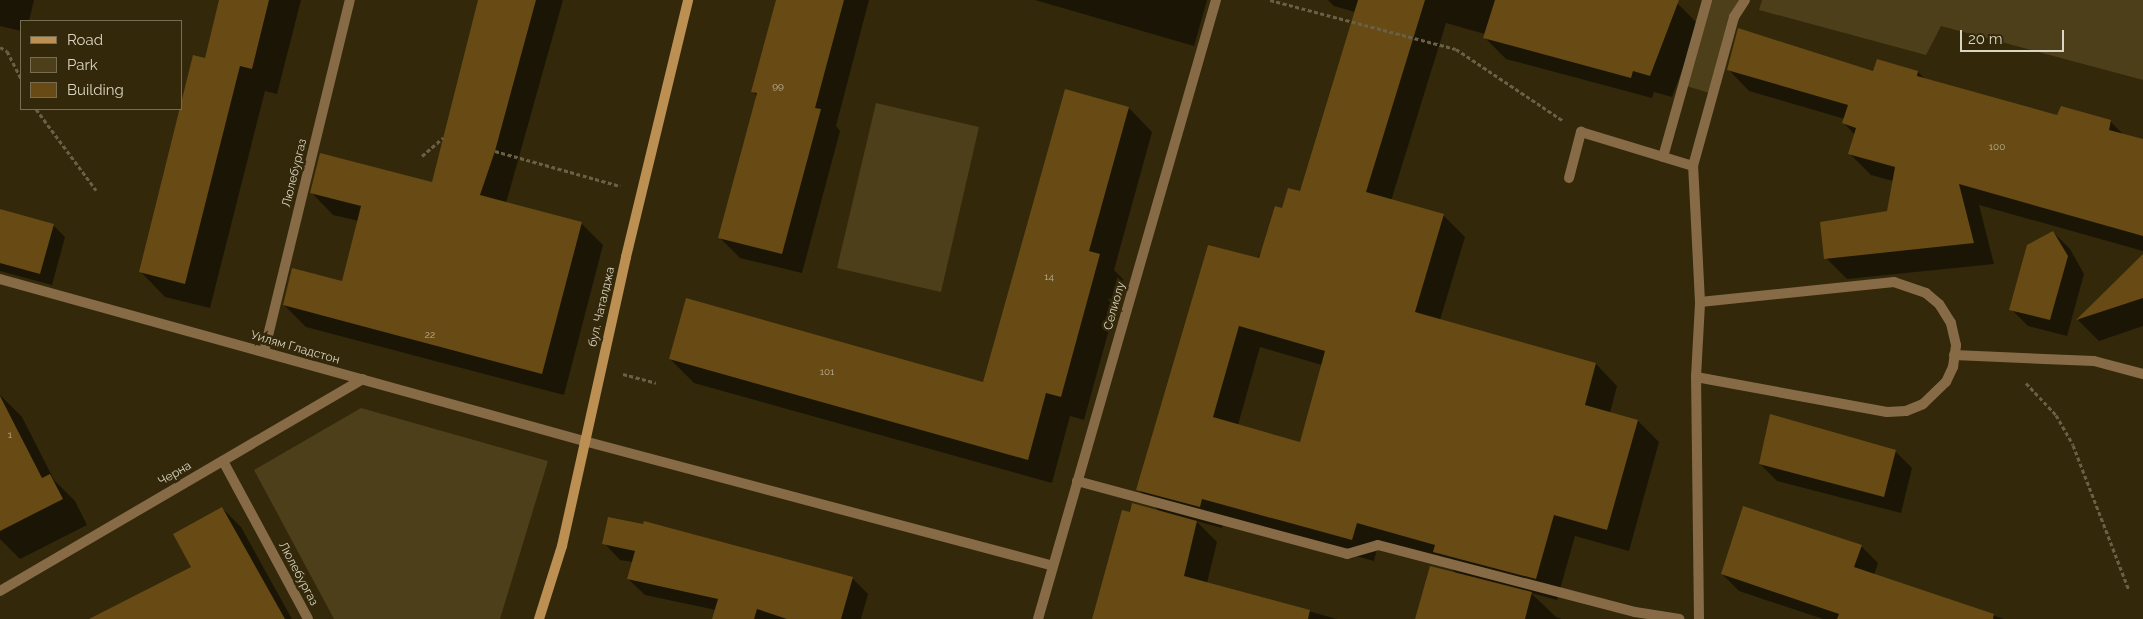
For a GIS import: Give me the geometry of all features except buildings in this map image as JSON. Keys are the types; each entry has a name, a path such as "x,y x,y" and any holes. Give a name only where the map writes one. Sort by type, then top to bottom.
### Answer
{"street":[{"name":"Люлебургаз","path":"264,352 350,0"},
{"name":"бул. Чаталджа","path":"539,619 562,546 600,368 688,0"},
{"name":"Селиолу","path":"1038,619 1216,0"},
{"path":"1663,157 1707,0"},
{"path":"1699,619 1696,376 1700,302 1693,166 1734,17 1745,0"},
{"path":"1569,178 1582,132 1693,166"},
{"name":"Уилям Гладстон","path":"0,279 584,442 1053,566"},
{"path":"1696,376 1887,412 1906,411 1936,394 1946,382 1956,345 1951,323 1939,304 1911,286 1894,282 1700,302"},
{"path":"1954,356 2094,361 2143,374"},
{"name":"Черна","path":"0,591 363,380"},
{"name":"Люлебургаз","path":"223,461 308,619"},
{"path":"1077,481 1347,554 1378,544 1634,612 1679,619"}],"path":[{"path":"1270,0 1456,49 1582,132"},
{"path":"0,47 7,51 20,77"},
{"path":"37,110 96,190"},
{"path":"422,156 443,138"},
{"path":"495,151 641,192"},
{"path":"600,368 656,383"},
{"path":"2022,380 2030,385 2056,414 2072,445 2129,590"}],"green space":[{"path":"1707,0 1745,0 1713,94 1683,85"},
{"path":"1762,0 2143,0 2143,80 1941,26 1926,55 1759,10"},
{"path":"876,103 979,127 941,292 837,268"},
{"path":"361,408 548,461 500,619 334,619 254,470"}]}
